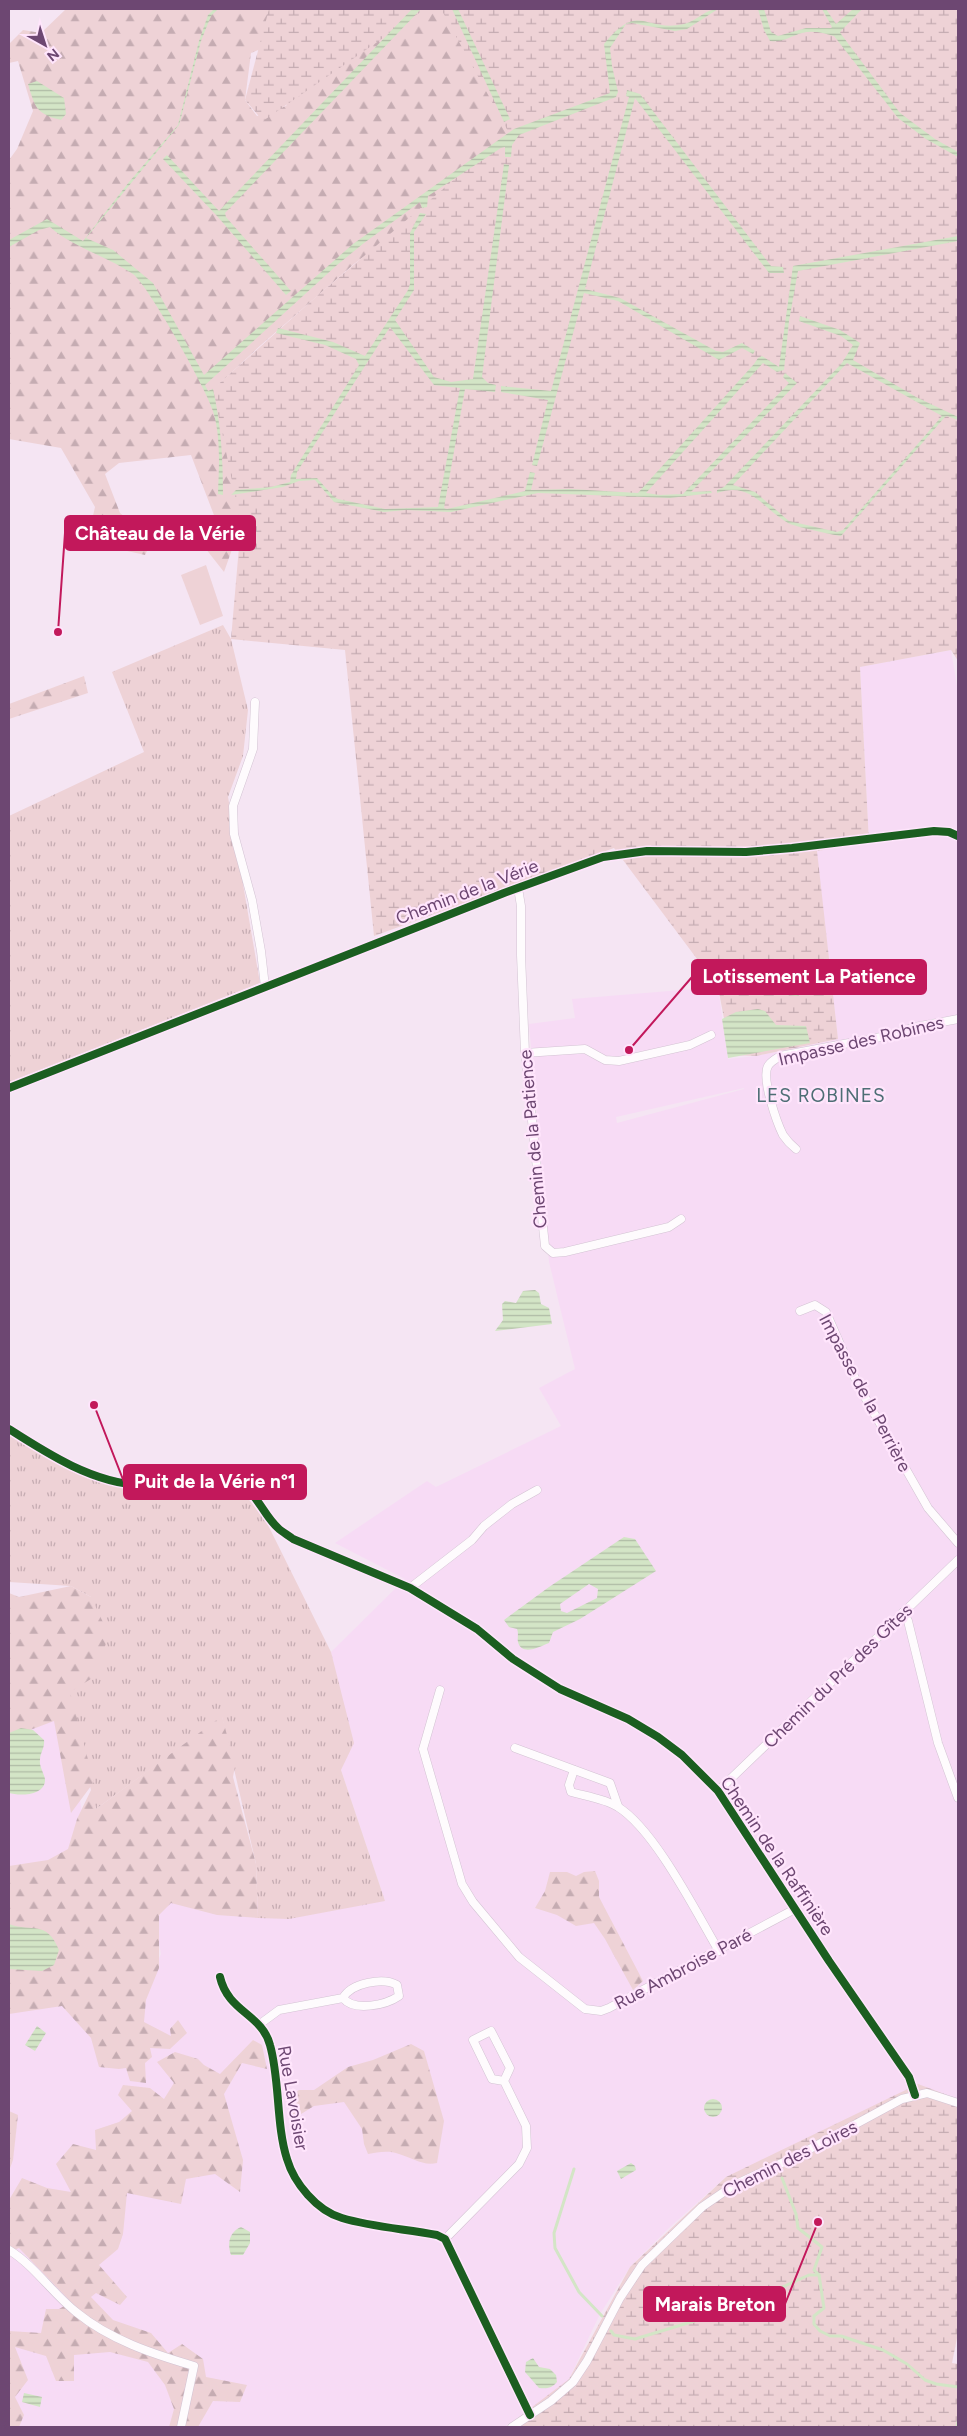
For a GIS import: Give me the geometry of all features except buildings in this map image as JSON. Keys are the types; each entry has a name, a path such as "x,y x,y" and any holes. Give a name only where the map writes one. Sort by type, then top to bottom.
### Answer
{"street":[{"path":"255,702 253,749 233,806 234,834 252,900 265,987"},
{"name":"Chemin de la Vérie","path":"9,1088 518,888 603,857 647,851 746,852 934,831 949,832 958,836"},
{"name":"Chemin de la Patience","path":"518,888 521,906 525,1053 543,1242 548,1250 553,1253 565,1252 669,1227 681,1219"},
{"name":"Impasse des Robines","path":"796,1150 784,1137 779,1126 767,1085 766,1072 773,1060 780,1056 882,1037 915,1027 958,1019"},
{"path":"525,1053 585,1048 605,1060 619,1061 690,1045 711,1035"},
{"name":"Impasse de la Perrière","path":"800,1310 815,1305 826,1312 858,1385 893,1451 928,1508 958,1543"},
{"name":"Chemin de la Raffinière","path":"9,1429 82,1471 114,1480 140,1485 204,1482 236,1483 252,1494 277,1528 293,1539 410,1588 477,1629 514,1659 560,1689 628,1719 658,1737 682,1755 718,1791 909,2077 915,2095"},
{"path":"410,1588 472,1540 484,1526 537,1490"},
{"name":"Chemin du Pré des Gîtes","path":"718,1791 958,1560"},
{"path":"903,1612 908,1622 938,1743 958,1798"},
{"name":"Rue Ambroise Paré","path":"440,1690 423,1749 462,1884 473,1902 519,1958 578,2005 592,2011 601,2011 719,1951 796,1909"},
{"path":"515,1748 610,1783 618,1806"},
{"path":"574,1770 569,1785 571,1792 618,1806 638,1823 654,1844 719,1951"},
{"name":"Rue Lavoisier","path":"220,1977 223,1990 242,2012 260,2024 270,2044 287,2159 300,2184 317,2204 341,2218 436,2235 445,2239"},
{"path":"260,2024 279,2010 343,1998 353,1987 389,1981 397,1985 399,1996 392,2001 356,2006 347,2004 343,1998"},
{"path":"491,2031 510,2068 504,2081 492,2079 473,2040 491,2031"},
{"path":"504,2081 526,2126 527,2148 519,2164 445,2239 530,2415"},
{"name":"Chemin des Loires","path":"512,2427 574,2382 588,2361 620,2298 642,2266 702,2207 734,2184 795,2157 902,2099 927,2093 958,2103"},
{"path":"9,2250 27,2263 76,2312 91,2322 148,2352 194,2366 181,2427"}],"shaded area":[{"path":"214,9 218,9 211,16 201,41 179,125 86,238 113,250 153,283 204,375 353,244 514,129 610,93 604,44 616,31 626,24 610,48 618,92 616,97 519,135 512,145 511,157 505,157 505,147 501,148 428,196 427,207 422,208 420,202 364,243 337,265 205,385 208,391 213,389 218,415 223,495 218,494 219,463 216,421 209,400 177,340 141,282 133,274 68,240 50,227 39,230 9,247 9,240 47,219 83,241 129,182 178,125 199,41 208,15"},
{"path":"412,9 421,9 225,213 226,217 291,291 286,295 217,216 163,159 167,155 219,211"},
{"path":"452,9 458,9 510,119 504,122"},
{"path":"718,9 687,29 675,31 632,23 626,24 642,21 671,26 684,24 709,11"},
{"path":"758,9 764,9 771,32 778,36 806,28 831,28 822,9 826,9 836,24 853,9 862,9 840,32 841,34 900,113 935,139 958,152 958,157 926,139 898,118 834,36 810,32 782,40 770,41 764,30"},
{"path":"37,81 64,98 66,114 61,120 41,112 35,104 28,84"},
{"path":"627,90 640,94 771,266 783,267 784,273 769,273 635,98 585,289 620,298 716,351 723,352 742,343 755,351 753,354 742,348 719,360 618,301 584,293 537,466 532,465 548,400 501,392 501,386 551,391 629,97 626,96"},
{"path":"504,164 509,165 482,377 488,383 496,385 495,392 465,389 444,508 447,509 525,491 530,472 535,473 531,490 570,489 638,493 758,358 762,356 779,367 793,266 958,236 958,241 798,271 789,321 784,370 777,372 763,363 646,493 660,495 683,494 789,383 783,377 785,373 797,383 691,492 711,491 712,493 670,498 538,493 451,512 406,510 384,512 334,502 315,480 299,481 283,487 231,495 236,490 271,487 290,482 291,475 359,365 356,359 325,345 276,333 278,328 333,342 365,356 408,290 410,284 410,233 420,213 426,214 414,232 414,290 395,320 434,377 451,382 473,379","holes":["390,327 434,385 460,388 438,507 385,509 338,499 317,478 296,479 297,472"]},
{"path":"800,316 840,330 860,343 853,360 916,397 958,417 958,420 945,417 841,536 788,523 748,493 729,490 717,493 717,490 724,487 842,363 853,345 841,336 799,321","holes":["847,363 942,416 843,530 837,532 789,521 755,492 733,485"]},
{"path":"951,650 958,692 958,2101 726,2177 670,2227 630,2267 600,2314 569,2379 539,2404 504,2427 9,2427 9,2009 99,1988 126,2031 161,1954 151,1899 385,1901 341,1770 352,1743 331,1652 405,1579 335,1543 427,1481 436,1487 561,1426 539,1388 575,1369 549,1262 529,1024 575,1018 572,999 718,987 728,1059 756,1056 838,1039 816,850 869,843 860,667","holes":["744,1089 617,1123 616,1117"]},
{"path":"781,987 789,989 797,987 802,994 796,996 778,993 777,989"},
{"path":"758,1009 765,1011 776,1025 806,1026 810,1043 728,1058 722,1019 736,1012"},
{"path":"535,1290 539,1293 541,1304 549,1308 552,1324 495,1331 503,1320 502,1304 505,1301 516,1303 523,1291"},
{"path":"624,1537 635,1539 656,1571 580,1619 553,1632 549,1643 537,1648 523,1649 518,1642 517,1629 509,1627 504,1620 549,1587","holes":["589,1584 598,1589 597,1598 567,1613 561,1611 560,1604"]},
{"path":"61,1677 89,1858 9,1880 9,1685"},
{"path":"21,1728 33,1730 44,1740 40,1762 45,1779 44,1785 37,1792 31,1794 9,1793 9,1733"},
{"path":"9,1924 38,1929 49,1934 59,1950 54,1965 42,1971 9,1969"},
{"path":"37,2026 46,2033 35,2051 25,2045"},
{"path":"713,2099 719,2102 722,2108 719,2114 713,2117 707,2114 704,2108 707,2102"},
{"path":"631,2163 635,2166 636,2170 621,2179 617,2171"},
{"path":"241,2227 250,2232 250,2243 243,2255 231,2255 230,2239 234,2232"},
{"path":"533,2358 539,2367 550,2369 556,2375 557,2382 553,2386 539,2388 525,2372 526,2362"},
{"path":"24,2393 42,2397 40,2407 22,2402"}],"green space":[{"path":"66,9 273,9 289,37 251,53 245,100 257,116 286,106 300,81 395,9 443,9 522,139 354,264 218,385 241,524 224,572 198,539 217,523 191,455 119,463 105,474 120,513 153,539 145,555 87,542 95,507 61,448 9,439 9,160 17,149 33,111 18,61 9,63 9,44 23,30 41,33"},
{"path":"269,9 425,9 263,121 245,100"},
{"path":"441,9 958,9 958,661 951,650 860,667 869,843 817,851 838,1039 756,1056 731,1055 718,987 614,848 374,936 345,650 231,639 241,524 213,389 317,296 509,133"},
{"path":"206,565 223,616 200,625 181,575"},
{"path":"223,625 231,639 248,710 243,756 228,797 260,983 9,1082 9,816 144,752 112,672"},
{"path":"84,676 88,693 9,719 9,704"},
{"path":"9,1432 79,1472 149,1491 209,1482 240,1488 267,1523 331,1652 354,1743 341,1770 385,1901 289,1919 258,1918 256,1864 222,1717 96,1809 61,1677 91,1597 71,1586 9,1582"},
{"path":"71,1586 91,1597 109,1635 94,1677 70,1692 94,1782 71,1813 54,1721 22,1733 9,1741 9,1593 19,1597"},
{"path":"222,1716 235,1766 233,1777 256,1864 258,1918 217,1915 171,1903 159,1915 159,1968 146,2000 144,2022 171,2036 170,2029 178,2020 187,2033 170,2049 150,2048 152,2057 145,2063 146,2083 130,2081 126,2068 99,2067 91,2038 62,2006 9,2014 9,1866 48,1860 68,1849 77,1819 92,1788 96,1809"},
{"path":"595,1871 599,1881 599,1897 643,1981 633,1990 594,1923 576,1926 557,1915 535,1908 545,1891 550,1872 567,1872 576,1876 584,1872"},
{"path":"253,2040 262,2045 267,2069 242,2063 224,2094 243,2160 240,2192 215,2174 186,2179 181,2204 127,2193 123,2234 118,2249 99,2265 127,2297 120,2305 96,2293 91,2297 113,2320 151,2333 168,2353 182,2344 203,2359 206,2377 247,2385 240,2402 213,2401 198,2427 169,2427 174,2409 165,2385 148,2362 110,2352 74,2355 74,2381 56,2381 46,2356 15,2347 28,2380 15,2397 24,2415 19,2427 9,2427 9,2331 41,2333 46,2309 59,2309 71,2302 19,2248 9,2252 9,2200 22,2178 47,2188 71,2192 56,2164 73,2144 96,2150 95,2130 119,2122 132,2111 118,2095 123,2085 150,2088 164,2099 174,2083 157,2062 175,2052 198,2059 204,2065 220,2074"},
{"path":"411,2044 424,2051 444,2121 437,2163 422,2163 391,2152 368,2154 364,2144 362,2129 344,2102 314,2106 293,2119 291,2118 289,2097 299,2090 314,2090 348,2067 373,2060"},
{"path":"918,2084 958,2099 958,2333 952,2363 958,2364 958,2427 506,2427 569,2379 630,2267 726,2177"},
{"path":"9,2111 18,2115 13,2160 9,2171"}],"waterway":[{"path":"574,2169 554,2233 555,2248 579,2292 602,2316"},
{"path":"782,2178 796,2214 798,2228 822,2247 814,2270 819,2275"},
{"path":"611,2331 614,2335 635,2339 734,2309 809,2275 819,2275 824,2308 814,2316 814,2324 820,2331 830,2336 841,2336 883,2350 907,2364 925,2380 936,2384 958,2387"},
{"path":"957,2427 958,2422"}],"cycle path":[{"path":"9,1088 504,893 603,857 647,851 746,852 934,831 949,832 958,836"},
{"path":"9,1429 72,1466 106,1479 141,1485 217,1481 244,1487 255,1498 273,1523 293,1539 410,1588 477,1629 513,1659 560,1689 628,1719 658,1737 682,1755 718,1791 829,1961 909,2077 915,2095"},
{"path":"220,1977 224,1989 230,1998 260,2026 270,2045 284,2146 290,2168 301,2186 315,2203 342,2218 377,2226 437,2235 445,2239 530,2415"}],"place":[{"name":"Château de la Vérie","path":"58,632"},
{"name":"Lotissement La Patience","path":"629,1050"},
{"name":"Puit de la Vérie n°1","path":"94,1405"},
{"name":"Marais Breton","path":"818,2222"}],"district":[{"name":"LES ROBINES","path":"821,1095"}]}
